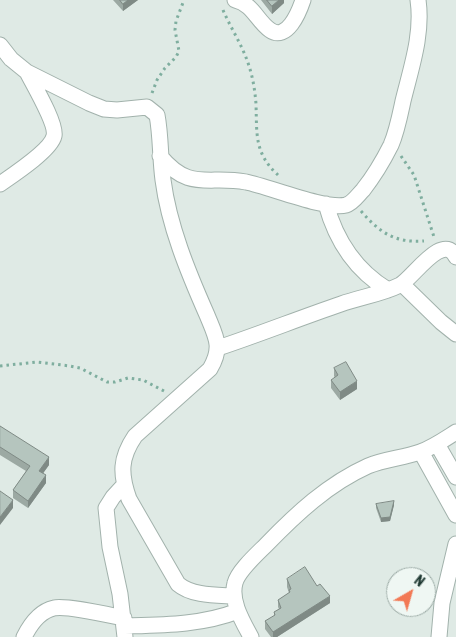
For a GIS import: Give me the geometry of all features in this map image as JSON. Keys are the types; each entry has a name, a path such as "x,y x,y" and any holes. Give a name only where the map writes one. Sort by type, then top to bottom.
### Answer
{"street":[{"path":"228,3 247,5 270,30 277,33 283,32 289,27 295,19 303,0"},
{"path":"160,156 169,166 184,177 195,180 246,182 326,204 340,206 348,204 354,200 379,168 391,143 415,53 418,32 418,0"},
{"path":"0,45 27,72 89,103 104,109 116,110 147,107 157,114 160,156 169,212 218,348 210,368 135,436 127,447 123,460 124,486 128,499 178,584 184,589 193,592 234,596"},
{"path":"0,184 40,154 54,136 53,125 27,72"},
{"path":"326,204 336,235 347,253 360,270 374,282 388,290"},
{"path":"218,348 402,284 438,250 446,249 456,257"},
{"path":"402,284 440,322 456,334"},
{"path":"251,637 238,611 234,596 234,584 238,576 276,535 317,498 346,476 370,465 421,452 456,432"},
{"path":"437,444 456,478"},
{"path":"421,452 456,514"},
{"path":"124,486 109,501 106,508 110,547 125,627"},
{"path":"439,637 442,603 456,544"},
{"path":"442,603 456,589"},
{"path":"24,637 38,617 54,608 67,608 125,627 198,622 224,617 238,611"}],"path":[{"path":"147,107 157,80 179,51 175,30 176,21 184,0"},
{"path":"228,3 230,26 244,52 253,82 260,152 271,169 287,186 291,194"},
{"path":"354,200 370,220 393,238 405,241 435,240 414,175 391,143"},
{"path":"0,366 37,362 80,368 107,382 135,378 153,384 175,400"}],"building":[{"path":"120,0 128,0 123,4"},
{"path":"267,0 279,0 272,6"},
{"path":"346,362 357,381 340,392 331,380 338,375 334,368"},
{"path":"0,426 49,457 39,471 46,475 28,501 13,490 30,466 0,447"},
{"path":"0,491 13,500 0,517"},
{"path":"394,501 390,517 381,518 376,504"},
{"path":"305,567 317,586 320,584 330,596 273,632 265,621 275,615 274,612 281,608 278,600 290,592 289,590 291,589 287,579"}]}
